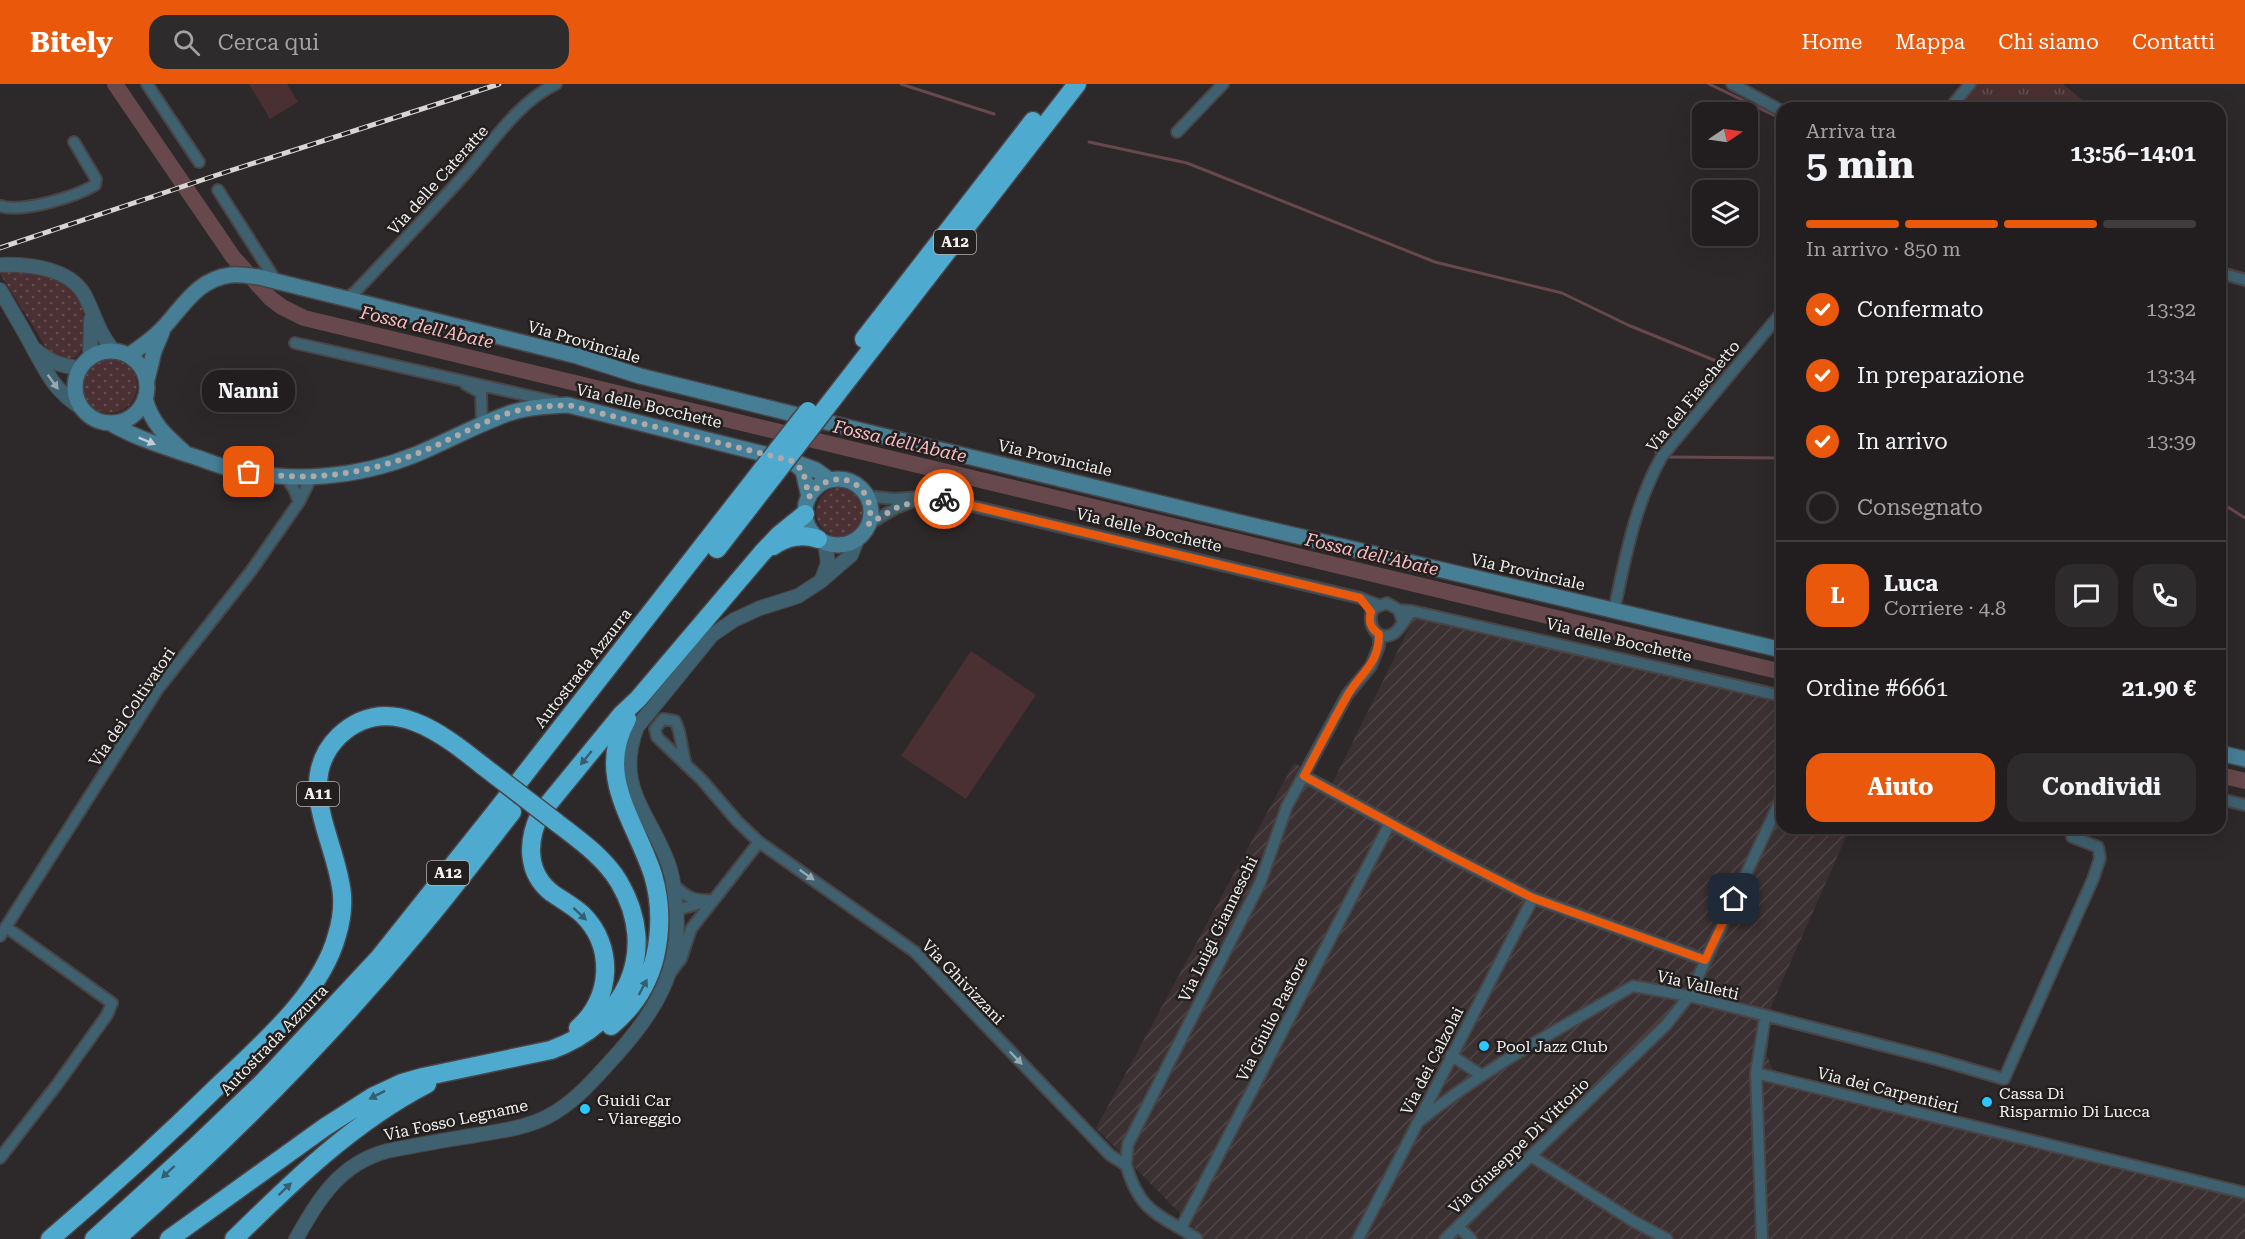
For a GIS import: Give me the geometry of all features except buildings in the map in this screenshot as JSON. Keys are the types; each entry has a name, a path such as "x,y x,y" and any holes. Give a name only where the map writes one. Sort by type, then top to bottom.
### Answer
{"highway":[{"name":"Autostrada Azzurra","path":"118,1239 305,1057 416,933 826,398 1061,84"},
{"name":"Autostrada Azzurra","path":"826,398 1077,84"},
{"name":"Autostrada Azzurra","path":"94,1239 194,1149 264,1081 378,958 767,475"},
{"path":"551,1050 587,1020 597,1007 604,985 604,961 599,941 589,922 576,909 552,893 540,879 532,860 531,838 540,814 622,714 638,699 778,535 807,506"},
{"path":"762,553 782,540 808,535 821,541"},
{"path":"169,1239 372,1097 412,1080 586,1042 625,1014 645,985 657,947 660,918 656,887 617,788 614,771 617,740 638,699"},
{"name":"A11","path":"50,1239 151,1150 246,1059 296,1006 323,970 331,956 340,926 342,895 319,805 318,781 325,756 339,737 349,728 368,720 386,716 401,717 417,722 439,734 556,822 598,857 613,873 628,901 635,933 632,970 619,1001 610,1013 589,1032 551,1050"},
{"path":"234,1239 323,1154 390,1105 452,1071"}],"main road":[{"name":"Via Provinciale","path":"129,355 165,326 192,293 212,280 231,275 259,277 793,414 1776,649"},
{"name":"Via Provinciale","path":"147,380 154,351 165,326"},
{"path":"113,350 129,355 137,361 147,380 146,398 135,414 119,423 93,419 81,407 74,387 85,362 97,353 113,350"},
{"name":"Via delle Bocchette","path":"146,398 148,410 158,428 186,454"},
{"name":"Via delle Bocchette","path":"110,423 125,433 228,468 286,477 311,478 379,466 415,455 509,413 537,407 568,405 792,461 816,470 830,480"},
{"path":"792,461 803,471 807,506 811,532 821,541 836,546 847,544 857,540 869,524 871,514 867,496 855,484 847,480 830,480 814,489 807,506"},
{"path":"2226,754 2245,759"}],"street":[{"name":"Via delle Cateratte","path":"345,298 355,292 524,108 544,90 556,84"},
{"path":"1177,132 1224,84"},
{"path":"1732,84 1776,108"},
{"path":"1955,102 1970,84"},
{"path":"152,85 199,162"},
{"path":"0,206 19,208 76,194 95,185 96,179 74,142"},
{"path":"218,190 276,281"},
{"path":"0,265 44,269 67,277 81,289 99,332 113,350"},
{"path":"2226,275 2245,280"},
{"path":"0,290 34,349 40,365 58,390 81,407"},
{"path":"34,349 48,360 64,366 85,362 91,311"},
{"name":"Via del Fiaschetto","path":"1614,611 1628,543 1648,480 1662,456 1776,319"},
{"path":"295,344 568,405"},
{"path":"458,379 481,393 482,425"},
{"path":"286,477 299,502"},
{"name":"Via dei Coltivatori","path":"3,932 158,689 251,571 299,502 311,478"},
{"path":"867,496 895,499 930,496"},
{"path":"869,524 896,508 930,496"},
{"name":"Via delle Bocchette","path":"930,496 1360,598 1374,608 1387,603 1401,615 1412,611 1776,695"},
{"name":"Via Fosso Legname","path":"296,1239 320,1198 342,1173 373,1155 524,1126 545,1118 580,1094 635,1034 654,1007 671,972 677,944 678,916 674,885 668,863 630,780 628,760 630,744 636,727 712,636 734,620 760,608 798,596 821,581 851,555 857,540"},
{"path":"821,541 828,563 821,581"},
{"path":"1374,608 1370,622 1374,631 1384,634 1398,630 1401,615"},
{"name":"Via Luigi Gianneschi","path":"1126,1165 1128,1144 1260,883 1287,806 1347,695 1371,666 1384,634"},
{"name":"Via Ghivizzani","path":"686,764 759,842 915,952 1110,1155 1126,1165"},
{"path":"1304,776 1533,898 1705,960"},
{"path":"2226,800 2245,805"},
{"name":"Via Giuseppe Di Vittorio","path":"1445,1239 1666,1025 1689,996 1776,810"},
{"name":"Via Giulio Pastore","path":"1181,1228 1390,823"},
{"name":"Via Valletti","path":"1417,1123 1481,1075 1633,986 1689,996 2004,1078 2093,879 2100,858 2098,847 2072,837"},
{"path":"671,972 681,959 691,929 759,842"},
{"path":"674,885 688,898 711,901"},
{"name":"Via dei Calzolai","path":"1358,1239 1533,898"},
{"path":"678,916 691,920 711,901"},
{"path":"0,1158 56,1086 107,1015 112,1003 3,932"},
{"path":"1762,1239 1756,1073 1765,1017"},
{"path":"1451,1055 1481,1075"},
{"name":"Via dei Carpentieri","path":"1756,1073 2245,1193"},
{"path":"1531,1156 1633,1221 1667,1239"},
{"path":"1126,1165 1131,1183 1141,1201 1162,1219 1197,1239"},
{"path":"1458,1227 1471,1239"}],"shaded area":[{"path":"1415,616 1776,698 1776,834 1847,834 1772,1004 1767,1056 1773,1070 2245,1194 2245,1239 1205,1239 1096,1128 1294,763 1332,784"}],"green space":[{"path":"249,84 287,84 298,102 270,119"},
{"path":"1976,84 2063,84 2085,102 1962,102"},
{"path":"0,269 47,275 71,287 79,298 83,313 83,342 76,356 67,362 49,352 0,274"},
{"path":"110,359 120,361 129,367 135,376 137,386 135,396 129,405 120,411 110,413 100,411 91,405 85,396 83,386 85,376 91,367 100,361"},
{"path":"840,488 857,495 864,512 857,529 840,536 823,529 816,512 823,495"},
{"path":"971,651 1036,695 966,799 901,756"}],"waterway":[{"name":"Fossa dell'Abate","path":"115,84 233,257 270,298 304,318 1776,671"},
{"path":"901,84 994,114"},
{"path":"1709,84 1776,116"},
{"path":"1089,142 1187,163 1435,262 1562,293 1628,325 1726,365 1726,369 1656,452"},
{"path":"2226,269 2245,274"},
{"path":"1668,457 1776,458"},
{"path":"2226,506 2245,518"},
{"name":"Fossa dell'Abate","path":"2226,776 2245,781"}],"railway":[{"path":"0,248 499,84"}],"way so far":[{"path":"249,472 311,478 379,466 415,455 509,413 537,407 568,405 792,461 803,471 809,497 821,484 830,480 847,480 855,484 867,496 871,514 869,524 896,508 930,496 944,499"}],"place":[{"name":"Nanni","path":"249,472"},
{"name":"Pool Jazz Club","path":"1484,1046"},
{"name":"Cassa Di Risparmio Di Lucca","path":"1987,1102"},
{"name":"Guidi Car - Viareggio","path":"585,1109"}],"route":[{"path":"944,499 1360,598 1371,612 1371,627 1379,634 1376,656 1371,666 1347,695 1304,776 1533,898 1705,960 1734,899"}]}
